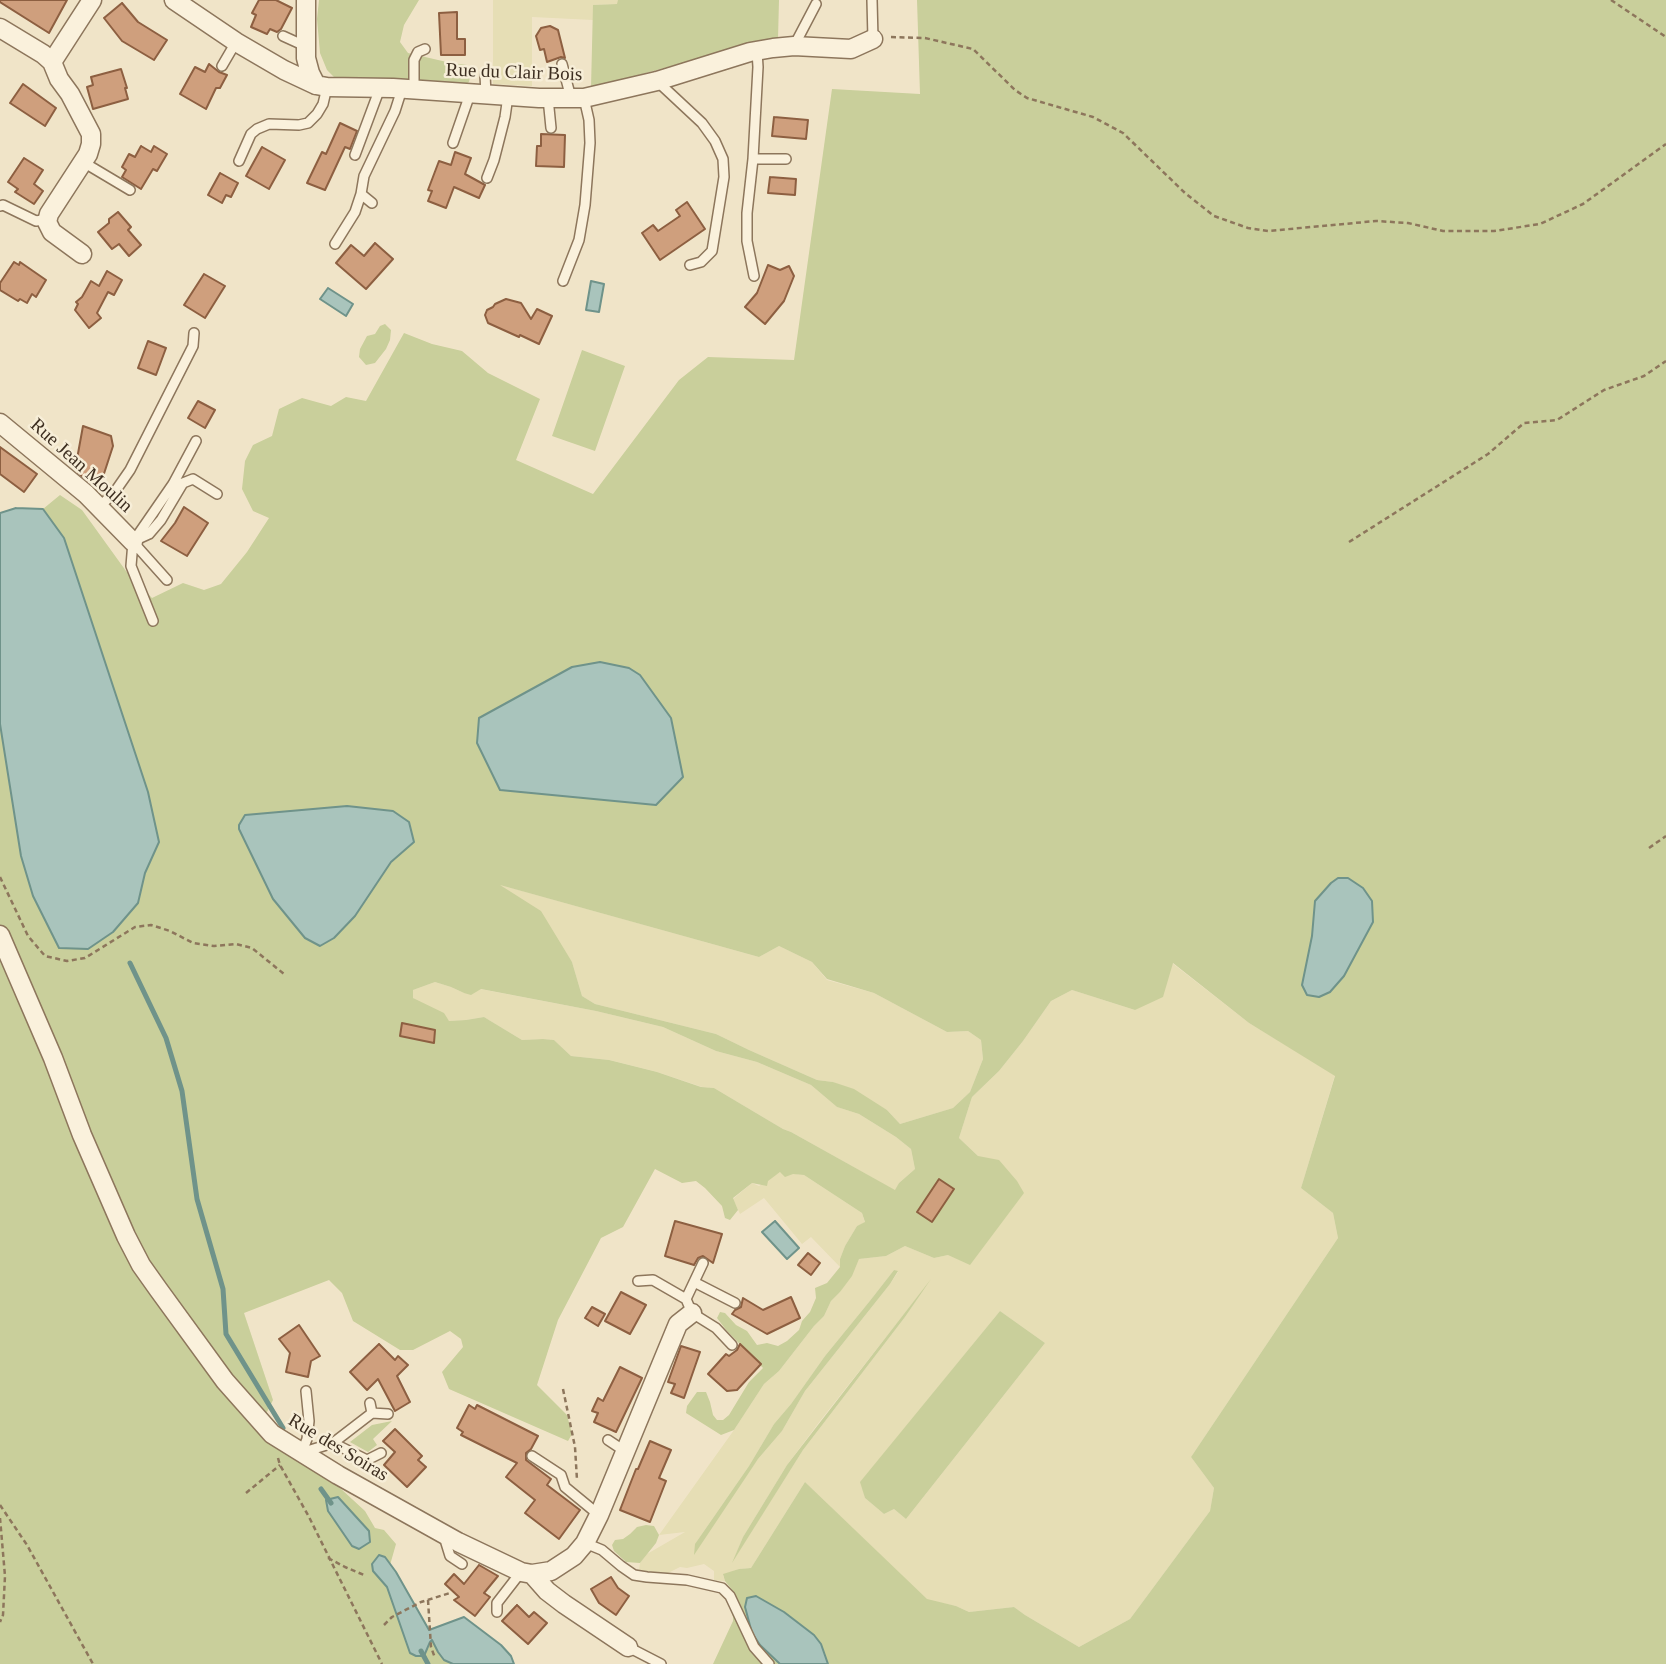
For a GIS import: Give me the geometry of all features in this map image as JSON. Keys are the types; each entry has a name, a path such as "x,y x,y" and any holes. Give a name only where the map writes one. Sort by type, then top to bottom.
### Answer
{"street":[{"path":"52,62 92,0"},
{"path":"306,0 305,46 310,74 321,86"},
{"path":"178,1 236,42 284,70 321,86"},
{"path":"0,28 52,62 91,134 91,144 83,162 49,214 47,222 52,232 82,254"},
{"name":"Rue du Clair Bois","path":"321,86 577,98 657,81 757,51 794,46 851,49 873,39"},
{"name":"Rue Jean Moulin","path":"0,423 86,494 133,542"},
{"name":"Rue des Soiras","path":"0,935 126,1237 141,1265 225,1381 272,1434 338,1475 446,1535 527,1573 547,1591 601,1622 628,1647"},
{"path":"527,1573 551,1571 561,1566 586,1543 678,1324 689,1306"}],"lane":[{"path":"872,0 873,39"},
{"path":"794,46 816,4"},
{"path":"283,36 305,46"},
{"path":"222,66 236,42"},
{"path":"335,244 355,212 364,176 408,89 414,60 418,52 425,49"},
{"path":"754,276 747,241 747,213 753,159 757,51"},
{"path":"562,64 589,120 590,143 579,240 563,281"},
{"path":"453,143 485,74"},
{"path":"657,81 702,123 715,141 723,159 724,177 712,251 701,262 690,265"},
{"path":"239,161 251,134 257,129 269,124 308,123 323,104 321,86"},
{"path":"355,155 380,88"},
{"path":"487,178 494,160 508,96"},
{"path":"548,98 551,128"},
{"path":"753,159 786,159"},
{"path":"83,162 130,190"},
{"path":"361,194 372,203"},
{"path":"0,205 36,221 48,219"},
{"path":"99,507 114,493 130,470 193,346 194,333"},
{"path":"153,621 131,566 133,542 173,484 196,441"},
{"path":"133,542 149,534 161,520 183,483 193,479 217,494"},
{"path":"133,542 167,580"},
{"path":"689,1306 694,1282 703,1263"},
{"path":"638,1281 653,1280 716,1328 732,1345"},
{"path":"694,1282 735,1303"},
{"path":"302,1452 309,1421 306,1391"},
{"path":"370,1403 372,1413"},
{"path":"302,1452 333,1443 372,1413 388,1414"},
{"path":"608,1440 626,1450"},
{"path":"333,1443 367,1460 381,1452"},
{"path":"532,1455 561,1475 565,1488 599,1516"},
{"path":"446,1535 450,1556 462,1564"},
{"path":"586,1543 602,1550 634,1575 687,1580 722,1588 730,1596 754,1647 769,1664"},
{"path":"496,1612 497,1604 527,1573"},
{"path":"628,1647 661,1664"}],"path":[{"path":"1611,0 1666,37"},
{"path":"873,39 925,38 973,49 1015,90 1027,98 1093,117 1124,133 1185,193 1214,216 1248,228 1268,231 1376,221 1408,223 1443,231 1494,231 1540,224 1583,204 1666,144"},
{"path":"1349,542 1488,454 1524,423 1557,420 1604,390 1644,376 1666,361"},
{"path":"1649,848 1666,836"},
{"path":"0,877 28,936 45,956 67,961 85,958 135,927 151,925 170,930 193,943 214,946 236,944 252,948 284,974"},
{"path":"563,1389 576,1447 577,1497"},
{"path":"272,1434 280,1465 383,1664"},
{"path":"247,1493 280,1465"},
{"path":"0,1505 27,1545 93,1664"},
{"path":"0,1518 5,1576 3,1615 0,1622"},
{"path":"328,1558 364,1575"},
{"path":"384,1625 392,1617 421,1602 450,1594"},
{"path":"428,1600 431,1647 435,1658"}],"shaded area":[{"path":"493,0 618,0 618,4 593,5 593,20 532,17 532,86 493,84"},
{"path":"497,884 759,957 779,946 812,962 827,980 874,993 947,1032 968,1031 981,1040 983,1059 970,1092 953,1108 900,1124 887,1110 833,1082 817,1080 716,1034 595,1004 582,996 572,962"},
{"path":"1172,963 1249,1023 1335,1075 1301,1188 1333,1213 1338,1238 1191,1457 1214,1488 1210,1511 1130,1619 1079,1647 1014,1607 969,1612 956,1606 927,1600 805,1482 751,1568 723,1575 725,1581 714,1580 714,1571 704,1564 680,1567 668,1573 639,1571 640,1563 647,1554 685,1532 659,1535 764,1384 779,1371 824,1316 859,1259 886,1256 905,1246 934,1258 948,1255 978,1156 959,1138 972,1097 999,1071 1051,1001 1072,990 1135,1010","holes":["894,1270 898,1272 890,1284 805,1391 782,1431 695,1544 749,1466 774,1424","923,1290 803,1450 735,1557 743,1537 787,1465","1000,1311 1045,1343 906,1519 894,1509 884,1514 865,1498 861,1482"]},
{"path":"435,982 464,993 480,989 663,1027 716,1051 757,1062 811,1085 837,1107 859,1114 896,1137 911,1149 915,1169 899,1183 896,1191 714,1088 702,1087 609,1060 571,1056 554,1040 522,1040 484,1017 449,1021 413,998 413,990"},
{"path":"780,1172 804,1175 862,1213 865,1223 857,1226 845,1246 840,1267 811,1237 802,1244 764,1198 740,1214 733,1199 752,1183 759,1186"}],"green space":[{"path":"319,0 419,0 404,25 400,42 408,53 467,65 471,72 469,82 460,88 404,80 336,79 327,70 320,53 317,19"},
{"path":"618,0 779,0 778,39 750,42 591,88 593,5 617,4"},
{"path":"917,0 1666,0 1666,1664 828,1664 821,1644 760,1645 780,1664 713,1664 733,1621 729,1604 734,1592 723,1574 751,1568 805,1482 927,1599 969,1612 1014,1607 1079,1647 1130,1619 1210,1511 1214,1488 1191,1457 1338,1238 1333,1213 1301,1188 1335,1076 1249,1023 1173,963 1163,997 1135,1010 1072,990 1051,1001 999,1071 972,1097 959,1138 978,1156 999,1160 1024,1193 970,1265 948,1255 934,1258 905,1246 886,1256 859,1259 852,1276 831,1301 824,1316 779,1371 764,1384 734,1430 721,1435 686,1413 687,1406 697,1392 706,1392 713,1415 717,1420 723,1420 729,1415 749,1382 763,1368 717,1318 720,1312 747,1331 757,1345 767,1343 778,1346 787,1341 799,1330 802,1321 810,1312 816,1298 815,1288 827,1283 840,1267 845,1246 857,1226 865,1222 862,1213 804,1175 793,1174 785,1177 780,1172 768,1181 767,1186 752,1183 733,1198 738,1210 730,1220 725,1218 722,1206 696,1181 682,1183 655,1169 623,1227 601,1238 558,1320 537,1385 567,1415 572,1434 568,1441 449,1389 442,1372 463,1347 461,1339 450,1331 413,1350 400,1350 353,1321 342,1293 329,1280 244,1313 273,1400 264,1418 365,1511 375,1528 384,1530 396,1544 388,1572 428,1649 433,1639 444,1660 453,1664 0,1664 0,724 21,856 138,903 145,873 159,842 148,792 64,538 43,509 60,495 82,510 126,571 152,598 183,583 204,590 221,584 247,552 269,518 253,511 242,489 245,461 253,445 272,436 279,409 302,398 331,406 346,397 366,401 404,333 432,344 462,351 488,373 540,399 516,460 593,494 679,380 708,357 794,360 832,89 920,94","holes":["347,806 391,862 355,916 334,938 246,815","1348,878 1373,922 1344,976 1312,936 1315,901 1338,879","500,885 759,957 779,946 812,962 827,979 874,993 947,1032 968,1031 981,1040 983,1059 970,1092 953,1108 900,1124 887,1110 854,1089 817,1080 716,1034 595,1004 582,996 572,962 541,911","435,982 471,995 481,989 663,1027 716,1051 757,1062 811,1085 837,1107 859,1114 911,1149 915,1169 895,1190 714,1088 701,1087 609,1060 571,1056 554,1040 522,1040 484,1017 449,1021 444,1013 413,998 413,990"]},
{"path":"385,324 391,330 386,349 375,363 366,365 359,357 360,349 367,336 375,334 380,326"},
{"path":"582,350 625,366 595,451 552,436"},
{"path":"894,1270 898,1271 890,1284 805,1391 782,1431 758,1459 694,1555 695,1544 749,1466 774,1424"},
{"path":"931,1279 803,1450 732,1563 743,1537 787,1465"},
{"path":"1000,1311 1045,1343 906,1519 894,1509 884,1514 865,1498 860,1482"},
{"path":"392,1421 373,1439 377,1445 368,1452 350,1442 372,1425"},
{"path":"654,1526 659,1535 656,1543 640,1563 626,1562 614,1551 612,1545 615,1540 623,1539 637,1527"}],"water":[{"path":"591,281 604,284 599,312 586,310"},
{"path":"328,288 353,304 346,316 320,299"},
{"path":"16,508 43,509 64,538 148,792 159,842 145,873 138,903 113,932 88,949 59,948 33,896 21,856 0,724 0,513"},
{"path":"600,662 629,668 640,675 671,718 683,777 656,805 500,790 477,743 479,718 572,667"},
{"path":"347,806 393,811 409,822 414,842 391,862 355,916 334,938 320,946 305,938 273,899 239,825 245,815"},
{"path":"1338,878 1348,878 1363,888 1372,901 1373,922 1344,976 1330,992 1319,997 1307,995 1302,985 1312,936 1315,901"},
{"path":"775,1221 799,1248 787,1259 762,1232"},
{"path":"338,1497 369,1531 370,1542 359,1549 352,1546 328,1511 326,1500"},
{"path":"379,1555 385,1557 396,1572 429,1630 464,1617 501,1645 514,1664 453,1664 444,1660 432,1640 424,1656 410,1653 387,1587 373,1571 372,1564"},
{"path":"756,1596 784,1612 814,1635 821,1644 828,1664 780,1664 760,1645 752,1633 745,1607 747,1598"}],"building":[{"path":"0,0 67,0 49,33"},
{"path":"259,0 276,0 292,8 277,32 270,29 267,34 251,27 256,15 252,13"},
{"path":"122,3 138,22 167,40 154,60 122,41 104,18"},
{"path":"457,12 457,39 465,39 465,55 441,55 439,13"},
{"path":"550,26 558,30 565,58 547,62 544,49 540,50 536,36 541,28"},
{"path":"209,64 227,75 220,88 216,88 206,109 180,94 195,67 205,72"},
{"path":"121,69 128,99 93,109 87,87 93,85 91,77"},
{"path":"23,84 56,108 45,126 10,103"},
{"path":"774,117 808,120 806,139 772,136"},
{"path":"340,123 357,131 350,149 345,147 325,190 307,183 322,152 326,154"},
{"path":"541,134 565,135 564,167 536,166"},
{"path":"141,146 151,152 154,146 167,154 157,171 153,169 141,189 122,177 126,170 122,167 129,154 135,157"},
{"path":"262,147 285,160 269,189 246,176"},
{"path":"455,152 471,158 465,174 485,185 479,198 454,187 446,208 428,201 432,191 428,190 439,161 451,165"},
{"path":"24,158 43,170 34,184 43,191 34,204 15,192 18,189 8,182"},
{"path":"220,173 238,183 231,197 226,195 222,203 208,195"},
{"path":"770,177 796,179 795,195 768,193"},
{"path":"687,202 705,229 660,260 642,233 653,225 658,231 680,216 676,210"},
{"path":"118,212 141,245 129,256 119,244 112,249 98,232"},
{"path":"375,243 393,259 366,289 336,263 351,245 364,256"},
{"path":"14,262 19,265 20,262 46,280 36,297 32,294 27,303 20,299 18,301 0,290 0,283"},
{"path":"768,265 780,270 789,266 794,276 784,301 765,324 745,307 757,293"},
{"path":"107,271 122,280 114,295 108,292 97,313 101,318 89,328 75,310 78,304 76,302 91,281 99,286"},
{"path":"204,274 225,286 205,318 184,305"},
{"path":"506,299 521,303 531,319 537,309 552,316 539,344 488,323 485,315 487,310"},
{"path":"148,341 166,348 156,375 138,368"},
{"path":"198,401 215,410 205,428 188,418"},
{"path":"83,426 111,436 113,446 99,489 78,473 80,461 77,459"},
{"path":"0,447 37,474 24,492 0,474"},
{"path":"184,507 208,523 187,556 161,541"},
{"path":"402,1023 435,1030 434,1043 400,1036"},
{"path":"939,1179 954,1189 932,1222 917,1212"},
{"path":"675,1221 722,1234 713,1263 703,1256 698,1258 694,1265 665,1256"},
{"path":"808,1253 820,1263 811,1275 798,1265"},
{"path":"621,1292 646,1305 630,1334 605,1321"},
{"path":"791,1297 800,1318 767,1334 732,1314 741,1307 743,1298 763,1310"},
{"path":"592,1307 605,1314 598,1326 585,1318"},
{"path":"299,1325 320,1356 311,1361 308,1377 286,1372 290,1353 279,1339"},
{"path":"379,1344 395,1360 398,1356 408,1365 397,1376 410,1402 395,1411 378,1379 367,1390 350,1372"},
{"path":"740,1344 761,1364 737,1390 727,1391 708,1374 726,1354 729,1356 737,1350"},
{"path":"681,1346 700,1352 684,1398 671,1393 675,1384 668,1382"},
{"path":"620,1367 642,1378 616,1432 594,1422 598,1413 592,1411 598,1398 603,1401"},
{"path":"469,1405 475,1409 477,1405 538,1436 526,1453 526,1460 551,1479 547,1485 580,1510 559,1539 525,1513 535,1500 506,1477 517,1463 461,1435 463,1432 457,1428"},
{"path":"395,1429 422,1456 418,1460 426,1467 407,1487 384,1465 395,1452 383,1441"},
{"path":"650,1441 671,1450 659,1478 666,1481 650,1522 620,1510"},
{"path":"479,1565 498,1576 484,1593 490,1597 475,1616 454,1600 459,1597 445,1584 454,1574 464,1584"},
{"path":"611,1577 618,1588 629,1596 616,1615 599,1603 591,1589"},
{"path":"517,1605 529,1617 534,1612 547,1623 528,1644 502,1621"}],"waterway":[{"path":"130,963 166,1038 182,1091 197,1199 223,1289 226,1334 283,1428"},
{"path":"321,1489 331,1503"},
{"path":"421,1651 428,1664"}]}
